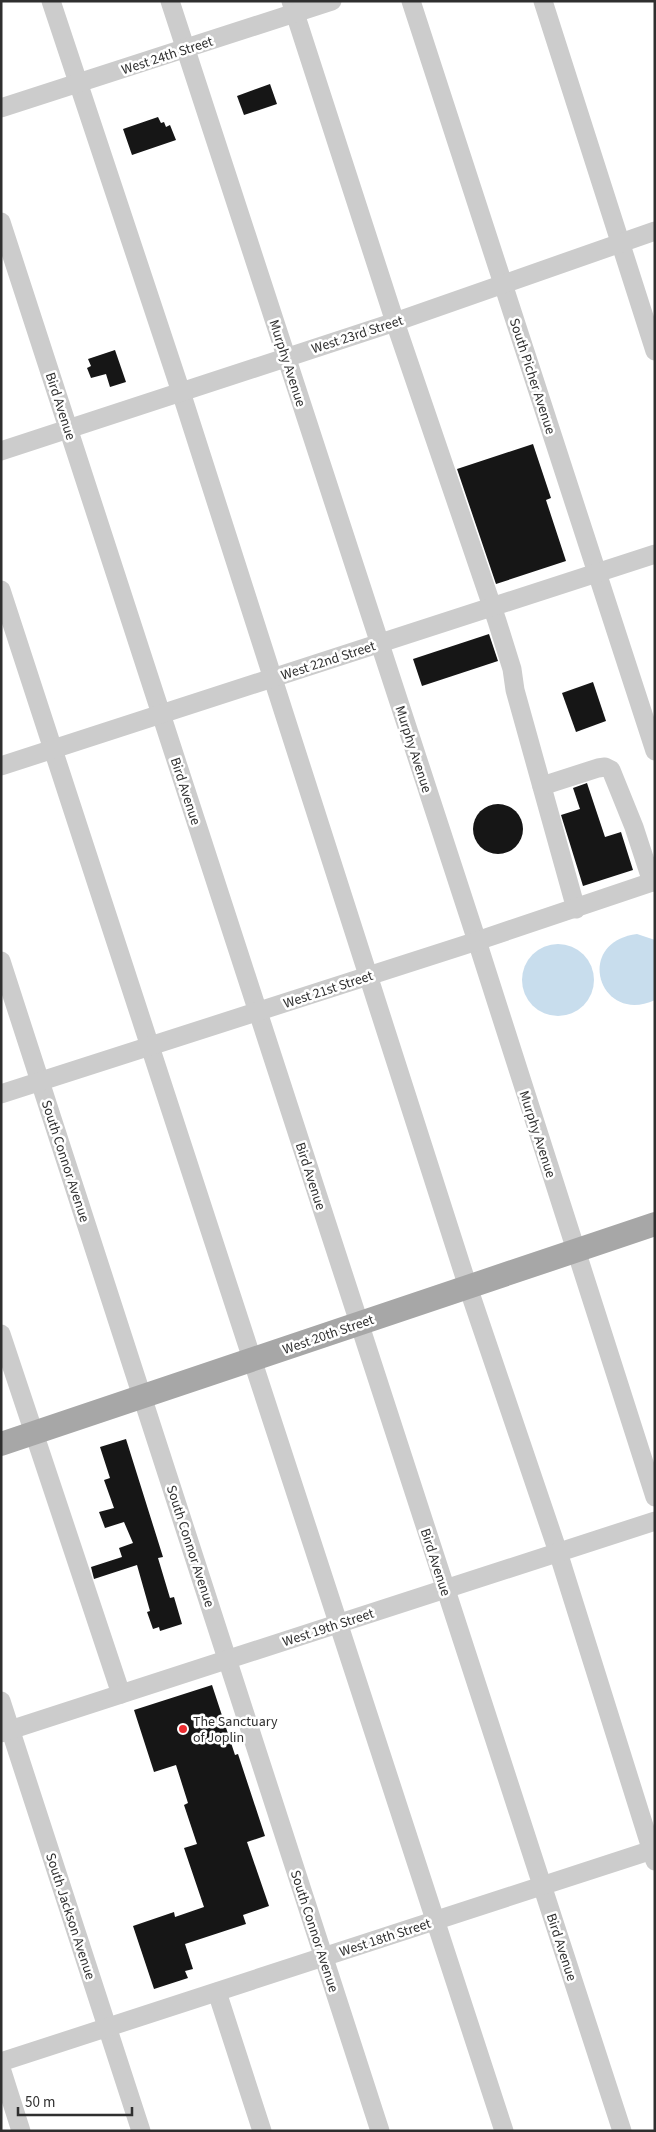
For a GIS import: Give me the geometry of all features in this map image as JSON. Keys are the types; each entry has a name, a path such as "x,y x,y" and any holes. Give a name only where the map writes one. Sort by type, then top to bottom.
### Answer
{"main road":[{"name":"West 20th Street","path":"1,1444 655,1224"}],"street":[{"path":"51,1 181,392 468,1287 558,1552 654,1854"},
{"name":"Murphy Avenue","path":"170,1 655,1497"},
{"name":"West 24th Street","path":"1,108 186,49 293,7 332,1"},
{"name":"South Picher Avenue","path":"411,1 655,751"},
{"path":"543,1 655,351"},
{"path":"293,7 395,322 512,669 515,690 576,909"},
{"name":"Bird Avenue","path":"1,222 622,2131"},
{"name":"West 23rd Street","path":"1,451 395,322 655,231"},
{"name":"West 22nd Street","path":"1,766 655,554"},
{"path":"1,590 504,2131"},
{"path":"542,786 598,768 606,767 611,770 654,882"},
{"name":"West 21st Street","path":"1,1094 576,909 654,882"},
{"name":"South Connor Avenue","path":"1,961 380,2131"},
{"path":"1,1334 121,1694"},
{"name":"West 19th Street","path":"6,1732 655,1521"},
{"name":"South Jackson Avenue","path":"1,1701 6,1732 141,2131"},
{"name":"West 18th Street","path":"1,2062 542,1886 654,1854"},
{"path":"217,1992 262,2131"},
{"path":"1,2068 21,2131"}],"water":[{"path":"637,934 655,940 655,1000 636,1005 620,1002 608,993 601,980 600,965 605,951 617,940"},
{"path":"558,944 578,950 588,960 594,980 588,1000 578,1010 558,1016 538,1010 528,1000 522,980 528,960 538,950"}],"building":[{"path":"270,84 277,104 244,115 237,96"},
{"path":"158,117 161,123 164,122 166,127 170,125 176,140 132,155 123,129"},
{"path":"115,350 126,382 110,387 106,374 91,378 87,368 91,366 88,359"},
{"path":"533,444 551,498 546,500 566,561 496,584 457,469"},
{"path":"489,634 498,661 422,686 413,659"},
{"path":"593,682 606,721 576,732 562,693"},
{"path":"587,783 605,837 621,832 633,870 583,886 561,815 580,809 573,788"},
{"path":"498,804 512,808 519,815 523,829 519,843 512,850 498,854 484,850 477,843 473,829 477,815 484,808"},
{"path":"126,1439 163,1557 158,1558 170,1598 174,1597 182,1624 160,1631 159,1627 153,1629 147,1612 150,1611 137,1565 94,1579 91,1567 122,1557 119,1548 133,1543 124,1522 105,1528 99,1512 114,1508 104,1480 110,1478 100,1447"},
{"path":"212,1685 235,1755 238,1754 265,1836 247,1842 269,1906 243,1915 246,1924 185,1944 193,1969 185,1971 188,1978 154,1989 133,1926 174,1912 175,1917 204,1907 184,1848 197,1844 184,1805 188,1803 176,1765 154,1772 134,1710"}],"place":[{"name":"The Sanctuary of Joplin","path":"183,1729"}]}
